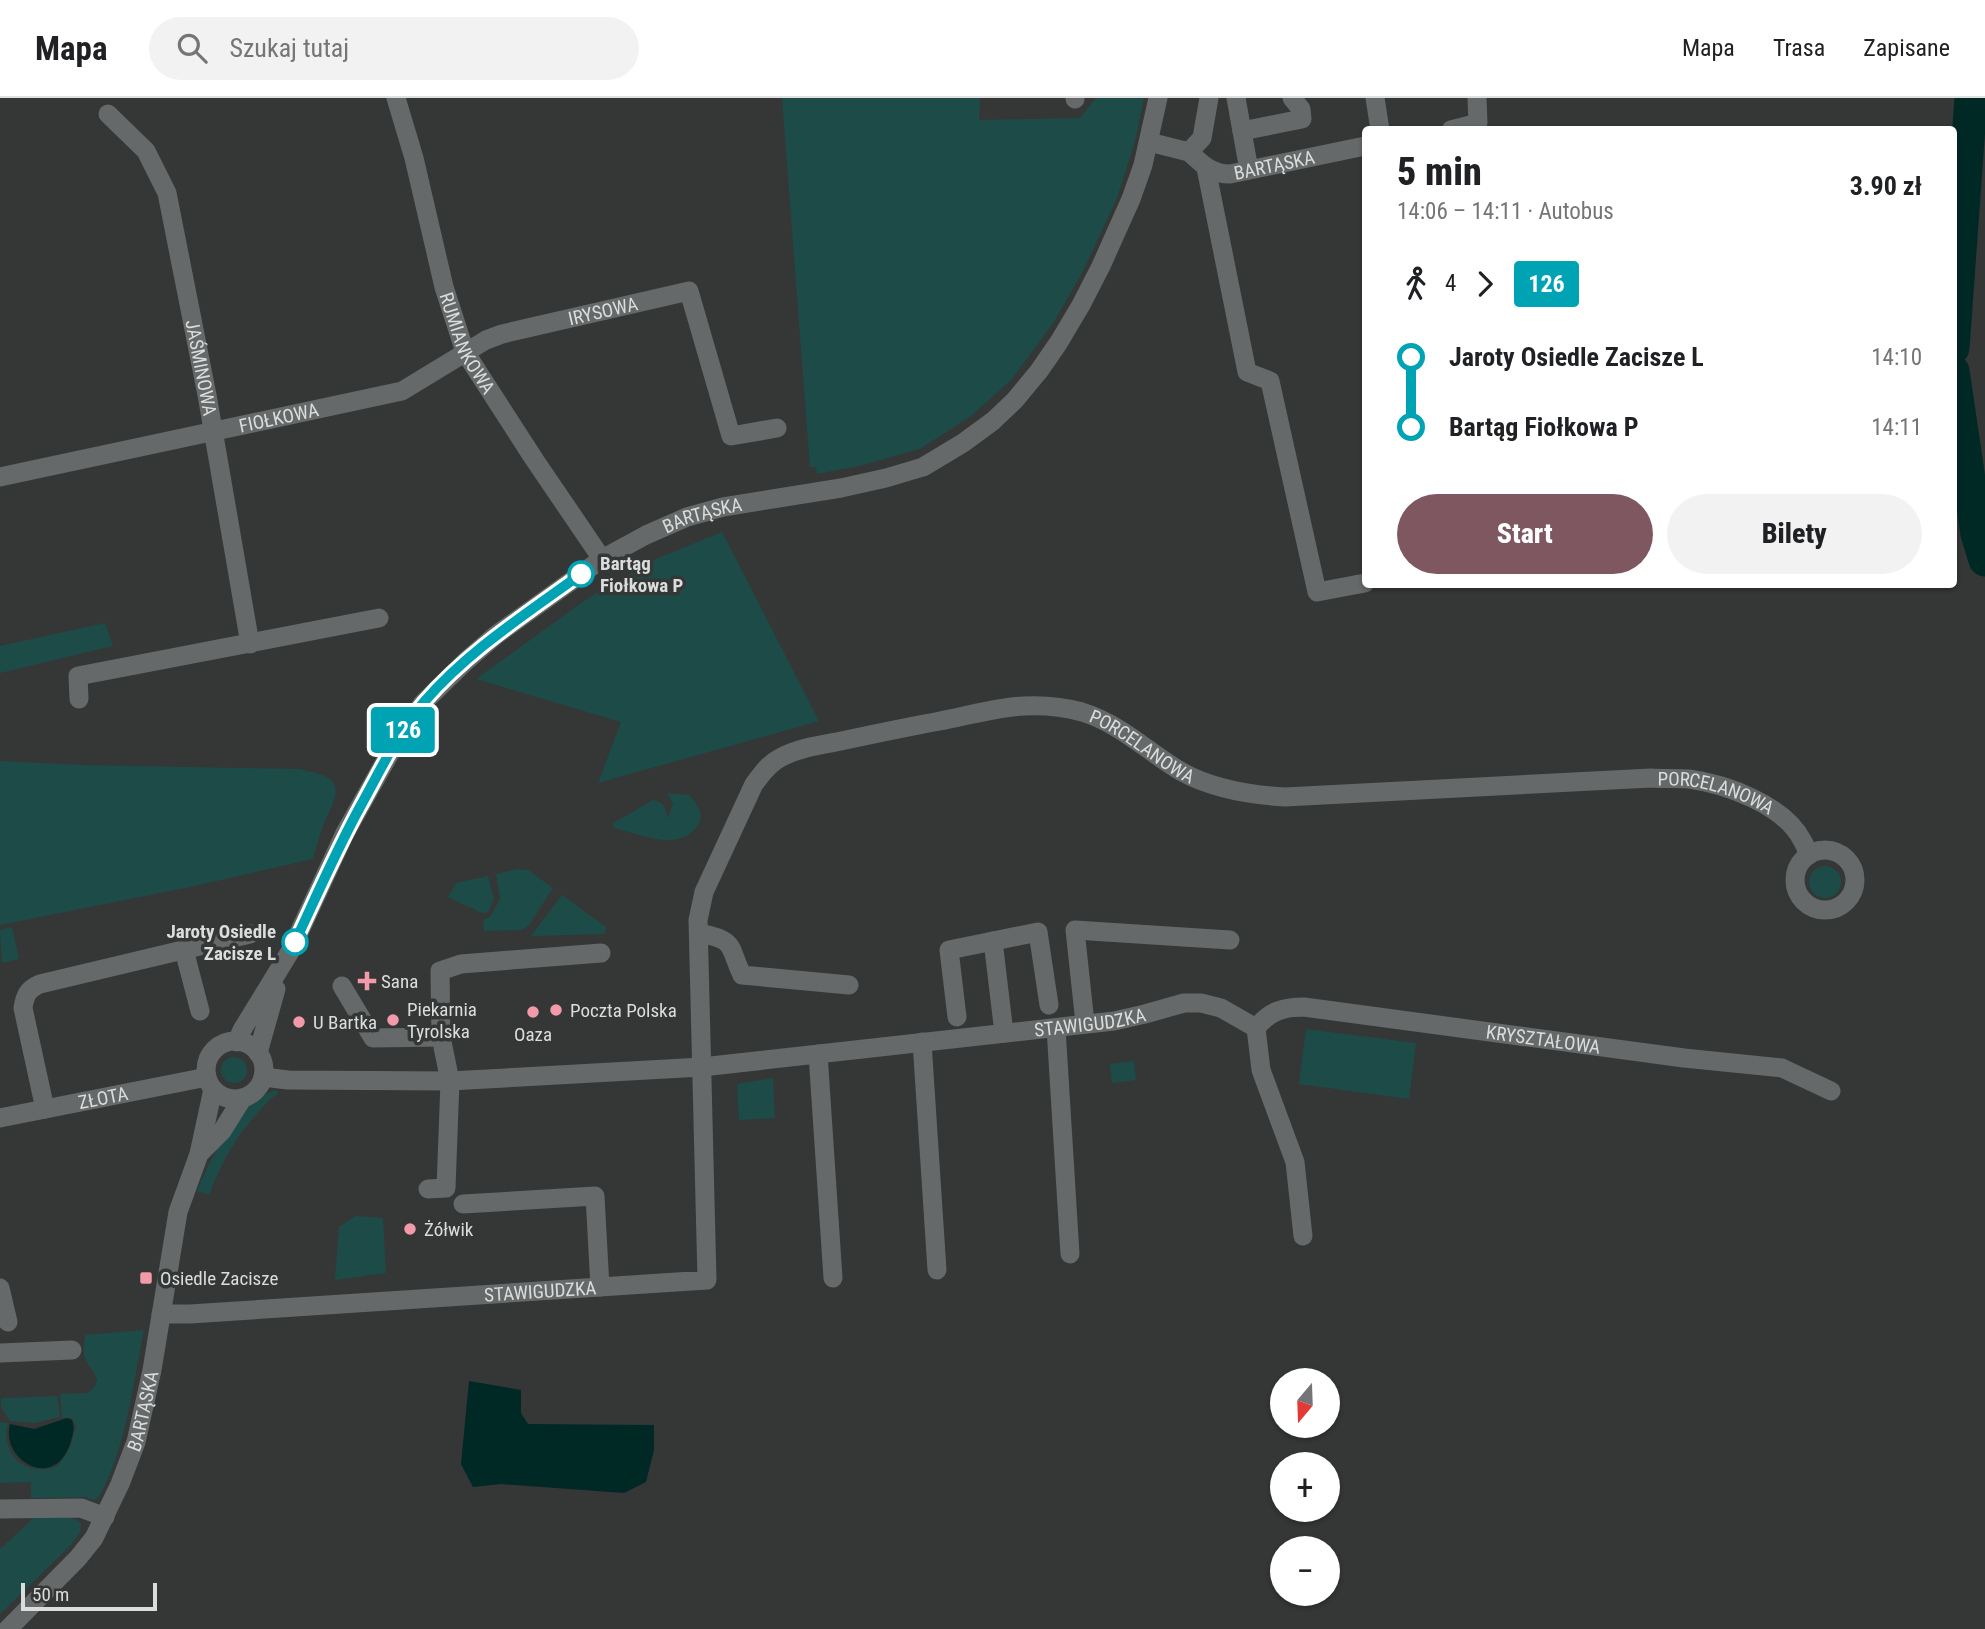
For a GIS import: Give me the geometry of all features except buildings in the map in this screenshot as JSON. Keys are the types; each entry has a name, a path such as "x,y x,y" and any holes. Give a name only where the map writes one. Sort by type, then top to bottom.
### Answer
{"street":[{"name":"RUMIANKOWA","path":"397,98 444,287 465,352 602,559"},
{"name":"BARTĄSKA","path":"8,1629 78,1559 94,1538 120,1485 136,1442 152,1370 177,1212 199,1154 210,1083 206,1065 215,1049 225,1043 237,1042 285,961 345,833 399,737 424,703 496,635 602,559 646,535 687,517 723,507 841,488 922,467 984,428 1015,400 1039,372 1081,305 1127,207 1149,142 1158,98"},
{"path":"1189,152 1202,138 1209,98"},
{"path":"1236,98 1249,170"},
{"path":"1242,131 1302,119 1301,108 1292,98"},
{"path":"1375,98 1379,126"},
{"path":"1466,126 1478,123 1477,98"},
{"name":"JAŚMINOWA","path":"107,114 146,152 167,193 191,311 250,644"},
{"name":"BARTĄSKA","path":"1149,142 1189,152 1206,168 1222,174 1362,147"},
{"path":"1206,168 1247,372 1270,381 1317,592 1362,584"},
{"name":"IRYSOWA","path":"465,352 502,334 689,291 731,436 777,428"},
{"name":"FIOŁKOWA","path":"0,478 402,391 465,352"},
{"path":"79,699 78,676 379,618"},
{"name":"PORCELANOWA","path":"702,1067 698,920 704,892 754,784 763,771 777,759 796,751 849,739 1024,706 1061,707 1107,722 1185,773 1254,795 1285,797 1651,778 1687,779 1740,793 1771,809 1788,822 1802,838 1809,855"},
{"path":"1085,1023 1075,930 1230,940"},
{"path":"957,1017 949,950 1038,932 1049,1005"},
{"path":"699,933 725,940 733,949 742,975 849,985"},
{"path":"45,1109 23,1008 31,988 250,934"},
{"path":"993,941 1004,1033"},
{"path":"184,950 200,1011"},
{"path":"428,1189 446,1188 450,1081 441,1037 441,965 601,953"},
{"name":"BARTĄSKA","path":"199,1154 222,1130 242,1098 253,1093 263,1077 262,1060 258,1053 285,961"},
{"path":"342,986 373,1038 441,1037"},
{"name":"STAWIGUDZKA","path":"263,1077 288,1080 450,1081 702,1067 1114,1021 1184,1003 1201,1003 1221,1008 1256,1028"},
{"name":"KRYSZTAŁOWA","path":"1256,1028 1265,1016 1276,1010 1304,1007 1684,1058 1782,1068 1831,1091"},
{"path":"1056,1028 1070,1254"},
{"path":"1256,1028 1261,1070 1296,1162 1303,1236"},
{"path":"237,1042 249,1045 258,1053"},
{"path":"922,1042 937,1270"},
{"path":"818,1054 833,1278"},
{"name":"STAWIGUDZKA","path":"161,1314 707,1280 702,1067"},
{"path":"210,1083 226,1098 242,1098"},
{"name":"ZŁOTA","path":"0,1118 210,1083"},
{"path":"463,1204 595,1196 600,1287"},
{"path":"0,1288 8,1322"},
{"path":"0,1353 72,1350"},
{"path":"0,1509 81,1508 105,1517"}],"shaded area":[{"path":"782,98 980,98 979,120 1080,118 1096,98 1144,98 1135,141 1117,198 1084,269 1054,322 1011,380 971,416 920,449 859,466 817,474 816,467 810,467"},
{"path":"722,532 819,721 598,783 621,722 476,679 584,601 648,562"},
{"path":"105,623 113,646 0,673 0,646"},
{"path":"0,761 299,769 326,776 335,787 335,794 313,859 0,925"},
{"path":"667,793 689,795 697,805 700,821 690,833 670,840 614,828 612,824 653,800 662,804 668,818 673,804"},
{"path":"1825,866 1837,870 1841,882 1837,894 1825,898 1813,894 1809,882 1813,870"},
{"path":"517,869 528,870 553,888 529,925 522,930 484,931 483,920 490,917 500,899 496,874"},
{"path":"488,876 494,899 488,912 482,913 448,897 456,883"},
{"path":"562,895 606,927 605,934 531,936"},
{"path":"12,927 19,959 2,963 0,930"},
{"path":"1306,1029 1416,1043 1409,1099 1299,1084"},
{"path":"234,1057 243,1061 247,1070 243,1079 234,1083 225,1079 221,1070 225,1061"},
{"path":"1134,1061 1136,1080 1112,1083 1110,1064"},
{"path":"773,1078 775,1118 739,1120 737,1084"},
{"path":"277,1090 277,1095 266,1103 235,1142 209,1195 197,1191 219,1146 241,1113 251,1102"},
{"path":"355,1216 383,1218 386,1273 335,1280 339,1227"},
{"path":"144,1330 122,1437 99,1497 95,1500 84,1497 31,1498 31,1482 0,1483 0,1422 8,1423 8,1446 19,1462 36,1469 58,1466 70,1447 76,1426 72,1418 62,1418 60,1394 88,1393 94,1388 97,1379 84,1356 85,1335"},
{"path":"469,1381 521,1390 521,1413 528,1424 654,1425 654,1450 646,1482 624,1493 501,1484 473,1487 461,1464"},
{"path":"57,1396 60,1417 35,1423 10,1421 1,1407 1,1398"},
{"path":"67,1418 72,1420 71,1441 64,1457 54,1465 42,1468 31,1466 13,1450 9,1437 10,1424 34,1429"},
{"path":"37,1515 70,1517 81,1524 80,1532 70,1546 0,1614 0,1549"}],"waterway":[{"path":"1957,292 1971,98"},
{"path":"1957,398 1977,534 1985,560"}],"bus line":[{"name":"126","path":"295,942 345,833 374,779 399,737 424,703 496,635 581,574"}],"place":[{"name":"Bartąg Fiołkowa P","path":"581,574"},
{"name":"Jaroty Osiedle Zacisze L","path":"295,942"},
{"name":"Sana","path":"367,981"},
{"name":"Poczta Polska","path":"556,1010"},
{"name":"Oaza","path":"533,1012"},
{"name":"Piekarnia Tyrolska","path":"393,1020"},
{"name":"U Bartka","path":"299,1022"},
{"name":"Żółwik","path":"410,1229"},
{"name":"Osiedle Zacisze","path":"146,1278"}]}
